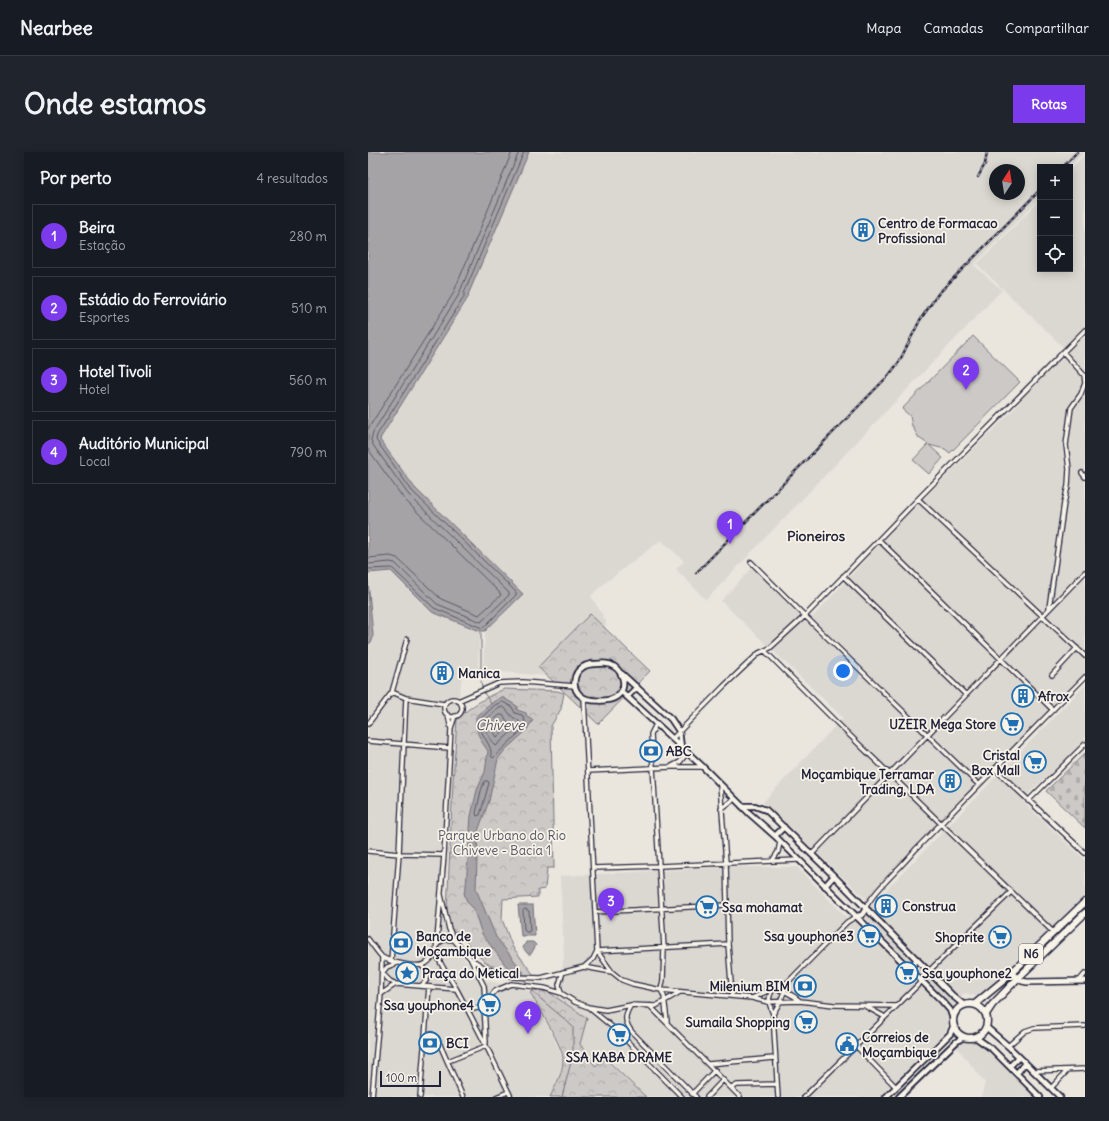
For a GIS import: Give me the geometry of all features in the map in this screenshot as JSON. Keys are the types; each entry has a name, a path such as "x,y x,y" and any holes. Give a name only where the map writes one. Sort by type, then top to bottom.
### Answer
{"highway":[{"name":"N6","path":"976,1004 1054,933 1085,902"},
{"name":"N6","path":"986,1014 992,1005 1018,978 1085,913"},
{"path":"1071,916 1076,921"},
{"path":"1039,947 1044,953"},
{"path":"976,1004 982,1008 988,1021 983,1032 972,1037 958,1032 954,1022 956,1011 964,1005 976,1004"}],"main road":[{"path":"1011,973 1022,981 1035,983 1082,981"}],"street":[{"path":"672,740 679,731 724,686 759,653 770,648 805,616 1085,330"},
{"path":"1049,610 1064,503 1068,486 1066,445 1071,408 1081,394 1085,383 1084,375 1063,352"},
{"path":"918,499 1085,656"},
{"path":"879,540 1053,710"},
{"path":"751,562 980,784"},
{"path":"812,854 1085,572"},
{"path":"843,576 966,695"},
{"path":"368,724 392,692 407,639"},
{"path":"1052,675 1077,648"},
{"path":"765,651 1054,933"},
{"path":"621,673 623,679 622,692 615,698 596,701 584,698 580,696 575,686 576,675 584,666 607,664 616,667 671,719 679,731 681,747"},
{"path":"752,998 788,982 847,922 857,916 862,915 865,910 864,908 871,897 1085,677"},
{"path":"392,692 406,698 444,704 451,699 458,701 470,697 490,686 499,683 523,682 575,686"},
{"path":"627,697 637,687"},
{"path":"622,692 852,911 950,1010 954,1022 950,1034 886,1097"},
{"path":"421,965 429,960 436,952 437,946 451,729 455,716 460,712 461,706 470,697"},
{"path":"391,961 399,854 406,698"},
{"path":"584,698 597,950 593,959 584,967"},
{"path":"458,701 461,706"},
{"path":"444,704 451,729"},
{"path":"448,715 455,716"},
{"path":"656,724 651,734 663,909 664,948 663,980 661,990 664,996 663,1001 667,1022"},
{"path":"368,741 449,748"},
{"path":"1028,801 1085,744"},
{"path":"671,767 680,762 687,753"},
{"path":"588,771 702,767"},
{"path":"996,768 1028,801 1085,853"},
{"path":"720,785 726,863 728,944 732,996"},
{"path":"722,809 734,799"},
{"path":"742,806 760,807 766,810 812,854 864,908 918,959 953,996 964,1005"},
{"path":"774,836 784,827"},
{"path":"772,861 778,852 780,842"},
{"path":"368,851 399,854 444,855"},
{"path":"593,868 798,860"},
{"path":"825,886 834,876"},
{"path":"929,971 1011,892"},
{"path":"441,895 448,929 454,940 471,959 485,968 514,977 541,978 584,967 612,972"},
{"path":"847,922 854,905 871,897"},
{"path":"595,912 727,905"},
{"path":"368,939 382,957 397,963 421,965 427,970 427,980 420,986"},
{"path":"437,946 440,941 447,939 454,940"},
{"path":"597,950 728,944"},
{"path":"597,950 612,972 622,980 661,990 752,998 768,1002 800,1001 834,1004 896,1006"},
{"path":"436,952 442,966 486,1046 511,1097"},
{"path":"372,1097 381,994 382,957"},
{"path":"471,959 484,986 486,1046"},
{"path":"910,969 918,959"},
{"path":"382,973 387,967 397,963"},
{"path":"561,993 559,985 563,972"},
{"path":"382,973 396,984 456,989"},
{"path":"1082,981 1085,974"},
{"path":"804,1097 922,981"},
{"path":"773,1014 780,1002 788,982"},
{"path":"381,994 396,984"},
{"path":"465,1006 473,1009 478,1008 495,991 511,984 544,988 561,993 575,1002 588,1007 606,1010 631,1005 656,1006 681,992"},
{"path":"420,1097 429,987"},
{"path":"773,989 791,993 800,1001"},
{"path":"773,989 768,1002 773,1014 774,1058 778,1097"},
{"path":"631,1005 626,1014 626,1024 632,1032 696,1097"},
{"path":"863,1005 885,1017"},
{"path":"650,1006 715,1070 740,1097"},
{"path":"588,1007 616,1030 682,1097"},
{"path":"1008,1046 1025,1031 1034,1028 1085,1026"},
{"path":"986,1028 1008,1046 1060,1097"},
{"path":"426,1034 432,1034 437,1038 463,1097"},
{"path":"899,1097 956,1042 962,1038 972,1037 992,1049 1040,1097"},
{"path":"448,1061 486,1046"},
{"path":"856,1046 896,1087"},
{"path":"1010,1066 1019,1057"},
{"path":"708,1064 774,1058"},
{"path":"1017,1073 1026,1063"},
{"path":"1033,1071 1085,1069"},
{"path":"692,1094 715,1070"},
{"path":"1051,1088 1068,1070"},
{"path":"707,1097 723,1080"},
{"path":"674,1089 681,1083"},
{"path":"732,1088 736,1085 777,1084"},
{"path":"496,1097 508,1092"}],"shaded area":[{"path":"529,152 1085,152 1073,164 1037,164 1037,201 974,265 1002,290 706,600 676,569 684,561 661,540 601,586 591,596 606,621 605,631 568,678 491,671 486,673 463,670 456,717 452,722 443,910 452,940 477,978 529,991 552,1034 563,1059 559,1078 552,1097 368,1097 368,573 391,571 432,612 480,631 478,666 483,667 485,631 523,594 415,488 380,440 469,297 467,295"},
{"path":"1085,154 1085,675 867,900 763,802 843,718 721,601 753,567 807,623 903,519 1012,411 1063,347 977,264 1037,203 1037,272 1073,272 1073,166"},
{"path":"1085,685 1085,738 1066,759 1031,791 1023,802 1085,860 1085,896 988,994 976,996 964,993 950,1012 947,1029 921,1059 881,1097 646,1097 607,1058 596,1066 580,1044 557,998 564,957 560,876 728,867 797,867 853,924"},
{"path":"974,1039 1036,1097 981,1097 985,1083 956,1046 960,1041"}],"green space":[{"path":"973,336 1020,382 950,453 945,449 929,445 943,458 929,474 913,460 928,444 919,438 912,426 910,416 902,409"},
{"path":"590,614 650,671 598,724 538,667"},
{"name":"Parque Urbano do Rio Chiveve - Bacia 1","path":"504,689 557,691 564,693 561,709 551,726 554,868 547,868 545,889 538,890 538,897 503,899 502,919 512,946 533,974 522,975 500,971 481,959 466,942 461,932 451,931 447,911 457,719 479,702"},
{"path":"1085,753 1085,828 1046,791"},
{"path":"535,990 549,992 587,1018 580,1044 595,1066 606,1059 646,1097 550,1097 557,1083 563,1064 563,1059 555,1036 530,992"}],"water":[{"path":"368,152 529,152 468,295 469,296 380,440 415,488 523,594 485,631 480,631 432,612 391,571 368,573"},
{"path":"368,581 373,635 372,641 369,644 368,643"},
{"name":"Chiveve","path":"502,697 517,706 517,710 526,713 527,717 533,720 526,731 505,750 498,759 489,801 478,831 476,889 496,937 524,973 510,971 482,934 473,908 467,902 464,893 466,887 471,816 477,790 485,772 488,751 476,727 476,717 493,702"},
{"path":"518,905 533,905 535,936 521,936"},
{"path":"526,942 533,942 536,945 531,954 528,954 523,948"}],"waterway":[{"path":"481,632 481,670"},
{"path":"481,681 482,688"},
{"path":"483,691 491,704"},
{"path":"523,978 528,985"},
{"path":"530,988 573,1027 573,1054 562,1097"}],"railway":[{"path":"978,177 985,164 987,152"},
{"path":"1066,164 1077,152"},
{"path":"696,573 889,375 899,362 920,320 938,294 1037,193"}],"place":[{"name":"Centro de Formacao Profissional","path":"863,230"},
{"name":"Estádio do Ferroviário","path":"966,390"},
{"name":"Beira","path":"730,544"},
{"name":"Manica","path":"442,673"},
{"name":"Afrox","path":"1023,696"},
{"name":"UZEIR Mega Store","path":"1012,724"},
{"name":"ABC","path":"651,751"},
{"name":"Cristal Box Mall","path":"1035,762"},
{"name":"Moçambique Terramar Trading, LDA","path":"950,781"},
{"name":"Construa","path":"886,906"},
{"name":"Ssa mohamat","path":"707,907"},
{"name":"Hotel Tivoli","path":"611,921"},
{"name":"Ssa youphone3","path":"869,936"},
{"name":"Shoprite","path":"1000,937"},
{"name":"Banco de Moçambique","path":"401,943"},
{"name":"Praça do Metical","path":"407,973"},
{"name":"Ssa youphone2","path":"907,973"},
{"name":"Milenium BIM","path":"805,986"},
{"name":"Ssa youphone4","path":"489,1005"},
{"name":"Sumaila Shopping","path":"806,1022"},
{"name":"Auditório Municipal","path":"528,1034"},
{"name":"SSA KABA DRAME","path":"619,1035"},
{"name":"BCI","path":"430,1043"},
{"name":"Correios de Moçambique","path":"847,1044"}],"district":[{"name":"Pioneiros","path":"816,536"}]}
